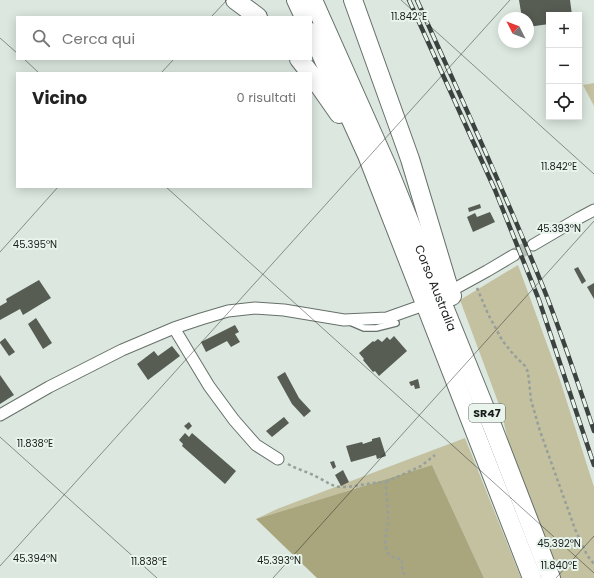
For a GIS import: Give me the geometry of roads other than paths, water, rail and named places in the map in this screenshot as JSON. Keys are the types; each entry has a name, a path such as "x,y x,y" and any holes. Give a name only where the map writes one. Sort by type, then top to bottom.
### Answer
{"highway":[{"path":"235,0 257,16"},
{"path":"296,0 304,16"},
{"name":"Corso Australia","path":"313,0 387,166 493,428 551,578"},
{"path":"353,0 410,159 447,282 484,380 493,428"},
{"name":"Corso Australia","path":"312,34 367,155 532,578"},
{"path":"300,60 309,72"},
{"path":"312,75 367,155"}],"street":[{"path":"533,245 594,210"},
{"path":"456,288 514,255"},
{"path":"0,415 50,386 122,350 201,318 228,311 255,308 284,310 344,320 392,320 418,307"},
{"path":"174,328 209,386 234,420 256,445 278,459"}],"tunnel":[{"path":"514,255 533,245"}],"railway":[{"path":"409,0 495,190 539,300 594,465"},
{"path":"417,0 484,147 532,259 559,330 594,431"}]}
